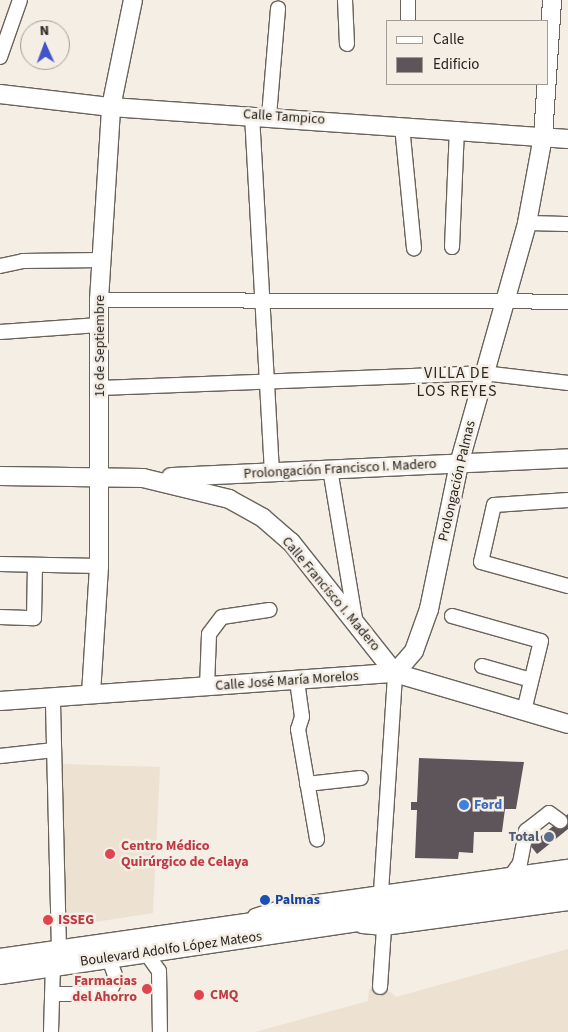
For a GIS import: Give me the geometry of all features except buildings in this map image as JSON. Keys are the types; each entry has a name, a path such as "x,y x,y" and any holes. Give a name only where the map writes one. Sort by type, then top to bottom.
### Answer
{"main road":[{"name":"16 de Septiembre","path":"92,694 99,566 100,388 98,300 112,107 133,0"},
{"name":"Prolongación Palmas","path":"548,50 552,0"},
{"name":"Prolongación Palmas","path":"395,673 414,651 429,610 458,464 527,223 544,137 546,85"},
{"name":"Calle Tampico","path":"0,94 112,107 261,115 568,139"},
{"name":"Prolongación Francisco I. Madero","path":"143,478 568,458"},
{"name":"Calle Francisco I. Madero","path":"0,476 143,478 229,499 263,518 291,542 355,618 395,673"},
{"name":"Calle José María Morelos","path":"0,701 395,673 568,724"},
{"name":"Boulevard Adolfo López Mateos","path":"0,958 568,877"},
{"name":"Boulevard Adolfo López Mateos","path":"0,975 146,952 563,896"}],"street":[{"path":"0,57 20,0"},
{"path":"344,0 347,44"},
{"path":"408,0 408,20"},
{"path":"272,472 269,380 263,301 261,115 278,8"},
{"path":"402,126 414,248"},
{"path":"452,247 457,130"},
{"path":"527,223 568,224"},
{"path":"0,266 23,261 102,260"},
{"path":"98,300 568,302"},
{"path":"0,332 99,325"},
{"path":"100,388 483,373 568,383"},
{"path":"330,469 355,618"},
{"path":"568,500 494,505 481,562 568,586"},
{"path":"0,564 99,566"},
{"path":"0,618 34,618 35,565"},
{"path":"208,687 209,634 222,617 269,610"},
{"path":"452,616 541,641 524,711"},
{"path":"482,666 531,680"},
{"path":"381,892 395,673"},
{"path":"298,681 302,716 298,729 317,839"},
{"path":"51,1032 53,966 59,949 53,697"},
{"path":"0,756 54,750"},
{"path":"307,784 361,778"},
{"path":"513,873 520,863 526,831 549,812 560,821"},
{"name":"Boulevard Adolfo López Mateos","path":"230,924 282,907 513,873 568,867"},
{"name":"Boulevard Adolfo López Mateos","path":"342,925 384,928 563,896"},
{"path":"380,987 384,928"},
{"path":"146,952 159,971 160,1032"},
{"path":"52,994 109,994 116,978 109,958"}],"shaded area":[{"name":"Centro Médico Quirúrgico de Celaya","path":"63,764 160,767 153,913 63,927"},
{"path":"568,949 568,1032 255,1032 368,1001 369,989 391,992 396,997"}],"place":[{"name":"Ford","path":"464,805"},
{"name":"Total","path":"549,837"},
{"name":"Centro Médico Quirúrgico de Celaya","path":"110,854"},
{"name":"Palmas","path":"265,900"},
{"name":"ISSEG","path":"48,920"},
{"name":"Farmacias del Ahorro","path":"147,989"},
{"name":"CMQ","path":"199,995"}],"district":[{"name":"VILLA DE LOS REYES","path":"457,382"}]}
